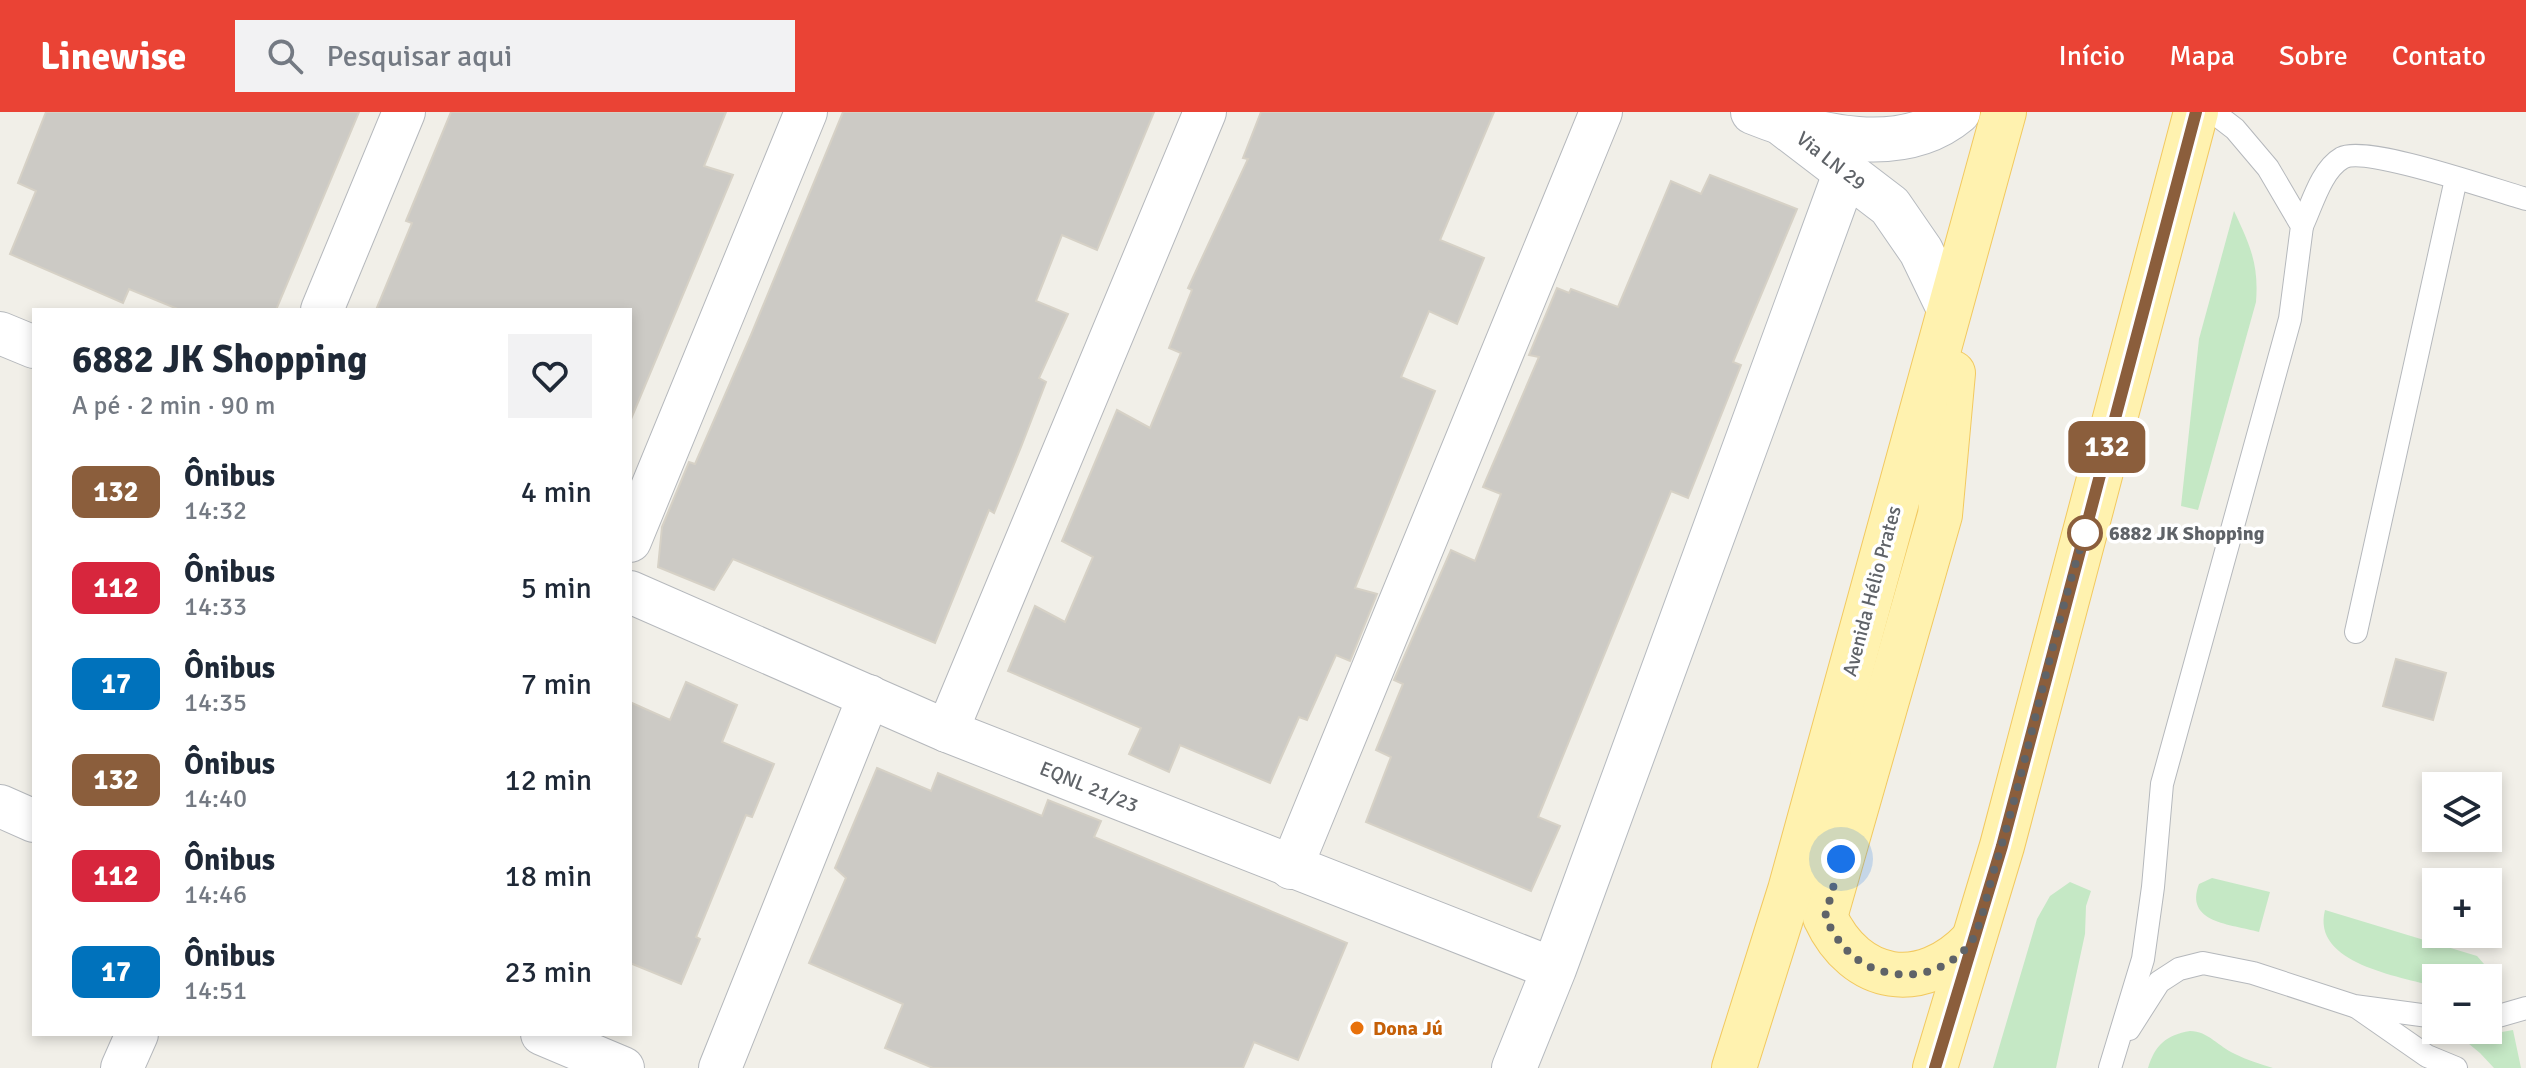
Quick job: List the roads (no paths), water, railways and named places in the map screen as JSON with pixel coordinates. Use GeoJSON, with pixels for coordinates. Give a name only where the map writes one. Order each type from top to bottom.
{"type":"FeatureCollection","features":[{"type":"Feature","properties":{"kind":"main road","name":"Avenida Hélio Prates"},"geometry":{"type":"LineString","coordinates":[[1734,1068],[1790,890],[2004,112]]}},
{"type":"Feature","properties":{"kind":"main road"},"geometry":{"type":"LineString","coordinates":[[1935,1068],[2002,846],[2196,112]]}},
{"type":"Feature","properties":{"kind":"main road"},"geometry":{"type":"LineString","coordinates":[[1962,259],[1940,515],[1825,917],[1846,951],[1862,964],[1881,972],[1901,975],[1941,967],[1959,955],[1973,940]]}},
{"type":"Feature","properties":{"kind":"street"},"geometry":{"type":"LineString","coordinates":[[323,308],[404,112]]}},
{"type":"Feature","properties":{"kind":"street"},"geometry":{"type":"LineString","coordinates":[[632,536],[806,112]]}},
{"type":"Feature","properties":{"kind":"street"},"geometry":{"type":"LineString","coordinates":[[947,731],[1205,112]]}},
{"type":"Feature","properties":{"kind":"street"},"geometry":{"type":"LineString","coordinates":[[1291,868],[1601,112]]}},
{"type":"Feature","properties":{"kind":"street","name":"Via LN 29"},"geometry":{"type":"LineString","coordinates":[[1769,118],[1853,138],[1895,140],[1946,123],[1958,112]]}},
{"type":"Feature","properties":{"kind":"street","name":"Via LN 29"},"geometry":{"type":"LineString","coordinates":[[1769,118],[1846,171],[1890,206],[1921,251],[1949,309]]}},
{"type":"Feature","properties":{"kind":"street"},"geometry":{"type":"LineString","coordinates":[[1514,1068],[1554,969],[1846,171]]}},
{"type":"Feature","properties":{"kind":"street"},"geometry":{"type":"LineString","coordinates":[[0,333],[32,346]]}},
{"type":"Feature","properties":{"kind":"street","name":"EQNL 21/23"},"geometry":{"type":"LineString","coordinates":[[632,593],[947,731],[1554,969]]}},
{"type":"Feature","properties":{"kind":"street"},"geometry":{"type":"LineString","coordinates":[[720,1068],[869,696]]}},
{"type":"Feature","properties":{"kind":"street"},"geometry":{"type":"LineString","coordinates":[[0,806],[32,820]]}},
{"type":"Feature","properties":{"kind":"street"},"geometry":{"type":"LineString","coordinates":[[122,1068],[136,1036]]}},
{"type":"Feature","properties":{"kind":"street"},"geometry":{"type":"LineString","coordinates":[[547,1036],[623,1068]]}},
{"type":"Feature","properties":{"kind":"lane"},"geometry":{"type":"LineString","coordinates":[[2213,112],[2235,129],[2268,168],[2302,226]]}},
{"type":"Feature","properties":{"kind":"lane"},"geometry":{"type":"LineString","coordinates":[[2112,1061],[2143,959],[2162,784],[2290,319],[2302,226],[2329,169],[2343,157],[2357,154],[2384,158],[2526,199]]}},
{"type":"Feature","properties":{"kind":"lane"},"geometry":{"type":"LineString","coordinates":[[2356,632],[2456,179]]}},
{"type":"Feature","properties":{"kind":"lane"},"geometry":{"type":"LineString","coordinates":[[2112,1061],[2159,982],[2179,969],[2203,963],[2253,973],[2354,1006],[2422,1015]]}},
{"type":"Feature","properties":{"kind":"lane"},"geometry":{"type":"LineString","coordinates":[[2354,1006],[2430,1062],[2456,1068]]}},
{"type":"Feature","properties":{"kind":"lane"},"geometry":{"type":"LineString","coordinates":[[2502,1015],[2526,1008]]}},
{"type":"Feature","properties":{"kind":"place","name":"6882 JK Shopping"},"geometry":{"type":"Point","coordinates":[2085,533]}},
{"type":"Feature","properties":{"kind":"place","name":"Dona Jú"},"geometry":{"type":"Point","coordinates":[1357,1028]}}]}
